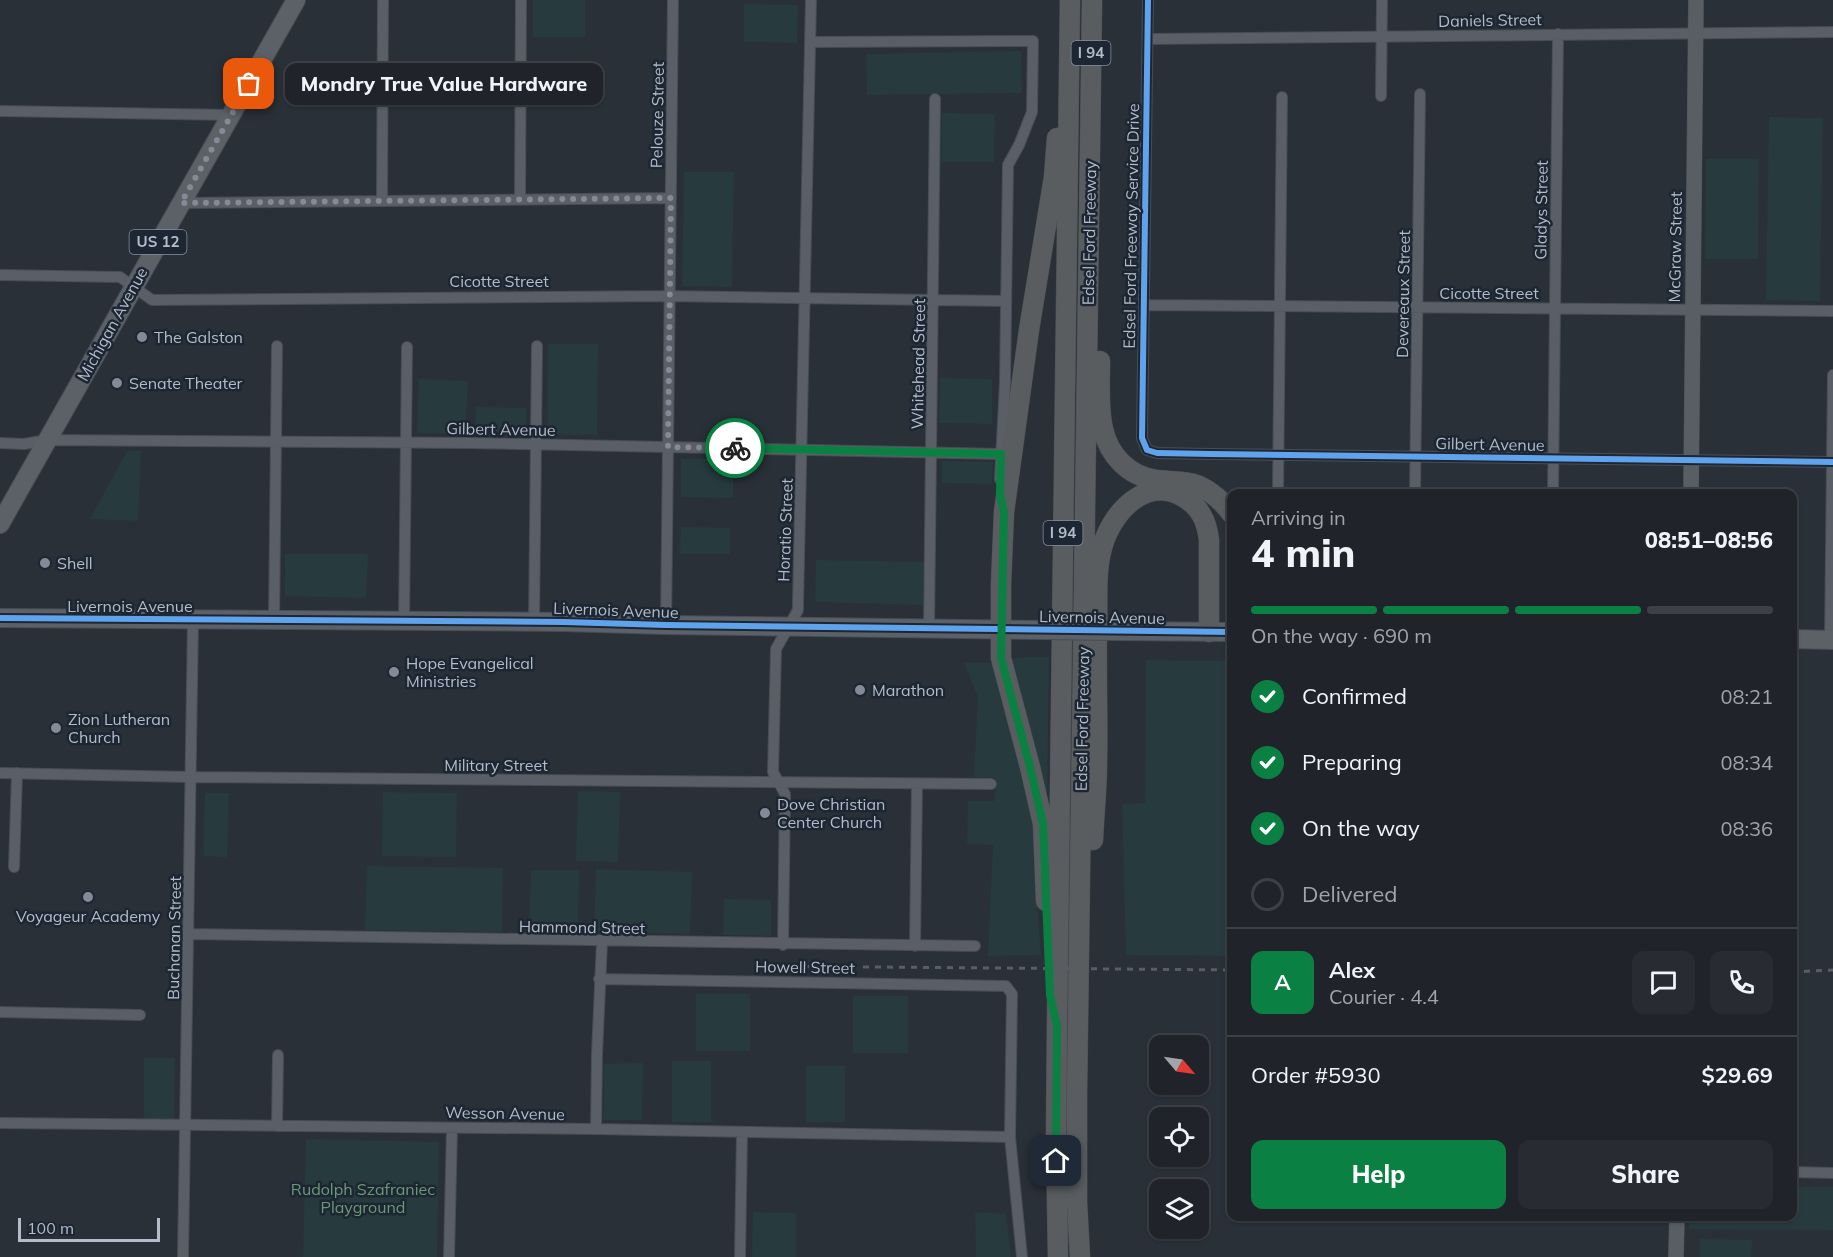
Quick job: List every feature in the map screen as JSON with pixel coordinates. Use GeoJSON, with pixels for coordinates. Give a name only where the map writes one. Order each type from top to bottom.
{"type":"FeatureCollection","features":[{"type":"Feature","properties":{"kind":"highway","name":"Edsel Ford Freeway"},"geometry":{"type":"LineString","coordinates":[[1058,1257],[1057,1026],[1070,0]]}},
{"type":"Feature","properties":{"kind":"highway","name":"Edsel Ford Freeway"},"geometry":{"type":"LineString","coordinates":[[1080,1257],[1076,1160],[1092,0]]}},
{"type":"Feature","properties":{"kind":"highway"},"geometry":{"type":"LineString","coordinates":[[1057,1026],[1050,995],[1043,824],[1001,658],[1006,630],[1004,512],[1029,330],[1054,177],[1060,105],[1070,40]]}},
{"type":"Feature","properties":{"kind":"highway"},"geometry":{"type":"LineString","coordinates":[[1090,146],[1098,194],[1101,417],[1106,440],[1114,455],[1129,470],[1146,478],[1197,485],[1217,497],[1227,508]]}},
{"type":"Feature","properties":{"kind":"highway"},"geometry":{"type":"LineString","coordinates":[[1079,993],[1089,927],[1097,763],[1096,664],[1100,556],[1108,531],[1116,517],[1127,505],[1143,494],[1159,490],[1182,496],[1193,503],[1205,520],[1210,561],[1209,632]]}},
{"type":"Feature","properties":{"kind":"main road","name":"Michigan Avenue"},"geometry":{"type":"LineString","coordinates":[[0,524],[296,0]]}},
{"type":"Feature","properties":{"kind":"main road","name":"Livernois Avenue"},"geometry":{"type":"LineString","coordinates":[[0,618],[534,622],[666,626],[1227,632]]}},
{"type":"Feature","properties":{"kind":"main road"},"geometry":{"type":"LineString","coordinates":[[1797,639],[1831,640]]}},
{"type":"Feature","properties":{"kind":"street"},"geometry":{"type":"LineString","coordinates":[[382,201],[383,0]]}},
{"type":"Feature","properties":{"kind":"street"},"geometry":{"type":"LineString","coordinates":[[520,199],[521,0]]}},
{"type":"Feature","properties":{"kind":"street","name":"Pelouze Street"},"geometry":{"type":"LineString","coordinates":[[666,626],[673,0]]}},
{"type":"Feature","properties":{"kind":"street","name":"Horatio Street"},"geometry":{"type":"LineString","coordinates":[[783,945],[785,794],[773,772],[776,649],[798,610],[811,0]]}},
{"type":"Feature","properties":{"kind":"street","name":"Edsel Ford Freeway Service Drive"},"geometry":{"type":"LineString","coordinates":[[1147,450],[1142,438],[1148,0]]}},
{"type":"Feature","properties":{"kind":"street"},"geometry":{"type":"LineString","coordinates":[[1382,0],[1382,96]]}},
{"type":"Feature","properties":{"kind":"street","name":"McGraw Street"},"geometry":{"type":"LineString","coordinates":[[1690,489],[1696,0]]}},
{"type":"Feature","properties":{"kind":"street","name":"Daniels Street"},"geometry":{"type":"LineString","coordinates":[[1148,39],[1833,32]]}},
{"type":"Feature","properties":{"kind":"street","name":"Gladys Street"},"geometry":{"type":"LineString","coordinates":[[1553,489],[1558,34]]}},
{"type":"Feature","properties":{"kind":"street"},"geometry":{"type":"LineString","coordinates":[[811,42],[1033,41],[1032,111],[1019,145],[1008,165],[1000,495],[1004,512]]}},
{"type":"Feature","properties":{"kind":"street","name":"Devereaux Street"},"geometry":{"type":"LineString","coordinates":[[1415,489],[1420,94]]}},
{"type":"Feature","properties":{"kind":"street"},"geometry":{"type":"LineString","coordinates":[[1278,489],[1282,97]]}},
{"type":"Feature","properties":{"kind":"street","name":"Whitehead Street"},"geometry":{"type":"LineString","coordinates":[[929,629],[935,99]]}},
{"type":"Feature","properties":{"kind":"street"},"geometry":{"type":"LineString","coordinates":[[0,111],[231,115]]}},
{"type":"Feature","properties":{"kind":"street"},"geometry":{"type":"LineString","coordinates":[[181,203],[671,198]]}},
{"type":"Feature","properties":{"kind":"street","name":"Cicotte Street"},"geometry":{"type":"LineString","coordinates":[[0,275],[120,277],[152,300],[669,296],[1006,301]]}},
{"type":"Feature","properties":{"kind":"street","name":"Cicotte Street"},"geometry":{"type":"LineString","coordinates":[[1144,305],[1833,311]]}},
{"type":"Feature","properties":{"kind":"street"},"geometry":{"type":"LineString","coordinates":[[274,621],[277,346]]}},
{"type":"Feature","properties":{"kind":"street"},"geometry":{"type":"LineString","coordinates":[[534,622],[537,346]]}},
{"type":"Feature","properties":{"kind":"street"},"geometry":{"type":"LineString","coordinates":[[404,622],[407,347]]}},
{"type":"Feature","properties":{"kind":"street"},"geometry":{"type":"LineString","coordinates":[[1831,640],[1833,375]]}},
{"type":"Feature","properties":{"kind":"street","name":"Gilbert Avenue"},"geometry":{"type":"LineString","coordinates":[[0,443],[24,444],[47,440],[276,441],[1001,454]]}},
{"type":"Feature","properties":{"kind":"street","name":"Gilbert Avenue"},"geometry":{"type":"LineString","coordinates":[[1147,450],[1157,453],[1832,462]]}},
{"type":"Feature","properties":{"kind":"street","name":"Buchanan Street"},"geometry":{"type":"LineString","coordinates":[[183,1257],[193,620]]}},
{"type":"Feature","properties":{"kind":"street","name":"Military Street"},"geometry":{"type":"LineString","coordinates":[[0,773],[190,777],[991,784]]}},
{"type":"Feature","properties":{"kind":"street"},"geometry":{"type":"LineString","coordinates":[[14,867],[17,773]]}},
{"type":"Feature","properties":{"kind":"street"},"geometry":{"type":"LineString","coordinates":[[915,946],[917,784]]}},
{"type":"Feature","properties":{"kind":"street","name":"Hammond Street"},"geometry":{"type":"LineString","coordinates":[[189,934],[783,945],[975,946]]}},
{"type":"Feature","properties":{"kind":"street"},"geometry":{"type":"LineString","coordinates":[[596,1129],[599,979],[602,942]]}},
{"type":"Feature","properties":{"kind":"street","name":"Howell Street"},"geometry":{"type":"LineString","coordinates":[[599,979],[1002,985],[1009,988],[1012,994],[1010,1137]]}},
{"type":"Feature","properties":{"kind":"street"},"geometry":{"type":"LineString","coordinates":[[0,1012],[140,1015]]}},
{"type":"Feature","properties":{"kind":"street"},"geometry":{"type":"LineString","coordinates":[[277,1126],[278,1055]]}},
{"type":"Feature","properties":{"kind":"street","name":"Wesson Avenue"},"geometry":{"type":"LineString","coordinates":[[0,1123],[742,1131],[1010,1137]]}},
{"type":"Feature","properties":{"kind":"street"},"geometry":{"type":"LineString","coordinates":[[449,1257],[452,1128]]}},
{"type":"Feature","properties":{"kind":"street"},"geometry":{"type":"LineString","coordinates":[[740,1257],[742,1131]]}},
{"type":"Feature","properties":{"kind":"street"},"geometry":{"type":"LineString","coordinates":[[1010,1137],[1022,1257]]}},
{"type":"Feature","properties":{"kind":"street"},"geometry":{"type":"LineString","coordinates":[[1797,1172],[1833,1173]]}},
{"type":"Feature","properties":{"kind":"street"},"geometry":{"type":"LineString","coordinates":[[1676,1257],[1677,1221]]}},
{"type":"Feature","properties":{"kind":"green space"},"geometry":{"type":"Polygon","coordinates":[[[533,0],[585,0],[585,37],[533,37],[533,0]]]}},
{"type":"Feature","properties":{"kind":"green space"},"geometry":{"type":"Polygon","coordinates":[[[744,4],[798,5],[797,43],[744,42],[744,4]]]}},
{"type":"Feature","properties":{"kind":"green space"},"geometry":{"type":"Polygon","coordinates":[[[1021,51],[1022,93],[867,95],[866,54],[1021,51]]]}},
{"type":"Feature","properties":{"kind":"green space"},"geometry":{"type":"Polygon","coordinates":[[[942,113],[995,114],[994,162],[942,162],[942,113]]]}},
{"type":"Feature","properties":{"kind":"green space"},"geometry":{"type":"Polygon","coordinates":[[[1769,117],[1823,118],[1820,301],[1766,300],[1769,117]]]}},
{"type":"Feature","properties":{"kind":"green space"},"geometry":{"type":"Polygon","coordinates":[[[1706,159],[1759,159],[1758,259],[1705,259],[1706,159]]]}},
{"type":"Feature","properties":{"kind":"green space"},"geometry":{"type":"Polygon","coordinates":[[[684,172],[734,172],[732,287],[682,286],[684,172]]]}},
{"type":"Feature","properties":{"kind":"green space"},"geometry":{"type":"Polygon","coordinates":[[[548,344],[598,344],[597,435],[547,434],[548,344]]]}},
{"type":"Feature","properties":{"kind":"green space"},"geometry":{"type":"Polygon","coordinates":[[[940,378],[992,379],[992,424],[939,423],[940,378]]]}},
{"type":"Feature","properties":{"kind":"green space"},"geometry":{"type":"Polygon","coordinates":[[[419,379],[468,381],[465,434],[417,433],[419,379]]]}},
{"type":"Feature","properties":{"kind":"green space"},"geometry":{"type":"Polygon","coordinates":[[[476,407],[526,408],[526,436],[475,435],[476,407]]]}},
{"type":"Feature","properties":{"kind":"green space"},"geometry":{"type":"Polygon","coordinates":[[[127,451],[141,451],[138,521],[90,519],[127,451]]]}},
{"type":"Feature","properties":{"kind":"green space"},"geometry":{"type":"Polygon","coordinates":[[[681,459],[733,459],[733,498],[681,497],[681,459]]]}},
{"type":"Feature","properties":{"kind":"green space"},"geometry":{"type":"Polygon","coordinates":[[[942,461],[993,462],[992,484],[942,483],[942,461]]]}},
{"type":"Feature","properties":{"kind":"green space"},"geometry":{"type":"Polygon","coordinates":[[[681,527],[730,528],[730,554],[680,554],[681,527]]]}},
{"type":"Feature","properties":{"kind":"green space"},"geometry":{"type":"Polygon","coordinates":[[[285,554],[368,554],[366,598],[285,596],[285,554]]]}},
{"type":"Feature","properties":{"kind":"green space"},"geometry":{"type":"Polygon","coordinates":[[[816,560],[924,562],[923,605],[815,602],[816,560]]]}},
{"type":"Feature","properties":{"kind":"green space"},"geometry":{"type":"Polygon","coordinates":[[[1049,657],[1047,808],[1011,659],[1049,657]]]}},
{"type":"Feature","properties":{"kind":"green space"},"geometry":{"type":"Polygon","coordinates":[[[1146,660],[1227,661],[1227,956],[1126,955],[1122,804],[1145,803],[1146,660]]]}},
{"type":"Feature","properties":{"kind":"green space"},"geometry":{"type":"Polygon","coordinates":[[[964,663],[990,663],[994,669],[1002,704],[1029,788],[1037,855],[1033,855],[1041,955],[988,956],[993,845],[967,844],[968,801],[994,801],[996,778],[974,777],[978,697],[964,663]]]}},
{"type":"Feature","properties":{"kind":"green space"},"geometry":{"type":"Polygon","coordinates":[[[578,791],[620,792],[618,862],[576,861],[578,791]]]}},
{"type":"Feature","properties":{"kind":"green space"},"geometry":{"type":"Polygon","coordinates":[[[383,792],[457,793],[456,857],[382,856],[383,792]]]}},
{"type":"Feature","properties":{"kind":"green space"},"geometry":{"type":"Polygon","coordinates":[[[205,793],[229,793],[227,857],[203,856],[205,793]]]}},
{"type":"Feature","properties":{"kind":"green space"},"geometry":{"type":"Polygon","coordinates":[[[367,866],[503,868],[502,932],[365,930],[367,866]]]}},
{"type":"Feature","properties":{"kind":"green space"},"geometry":{"type":"Polygon","coordinates":[[[596,869],[692,872],[690,934],[594,931],[596,869]]]}},
{"type":"Feature","properties":{"kind":"green space"},"geometry":{"type":"Polygon","coordinates":[[[531,870],[579,870],[578,933],[529,932],[531,870]]]}},
{"type":"Feature","properties":{"kind":"green space"},"geometry":{"type":"Polygon","coordinates":[[[724,899],[771,900],[771,936],[723,935],[724,899]]]}},
{"type":"Feature","properties":{"kind":"green space"},"geometry":{"type":"Polygon","coordinates":[[[696,994],[750,994],[750,1051],[696,1051],[696,994]]]}},
{"type":"Feature","properties":{"kind":"green space"},"geometry":{"type":"Polygon","coordinates":[[[853,996],[908,996],[908,1053],[853,1053],[853,996]]]}},
{"type":"Feature","properties":{"kind":"green space"},"geometry":{"type":"Polygon","coordinates":[[[144,1058],[175,1058],[174,1121],[144,1120],[144,1058]]]}},
{"type":"Feature","properties":{"kind":"green space"},"geometry":{"type":"Polygon","coordinates":[[[672,1061],[711,1061],[711,1122],[672,1122],[672,1061]]]}},
{"type":"Feature","properties":{"kind":"green space"},"geometry":{"type":"Polygon","coordinates":[[[643,1063],[642,1120],[604,1120],[604,1064],[643,1063]]]}},
{"type":"Feature","properties":{"kind":"green space"},"geometry":{"type":"Polygon","coordinates":[[[806,1066],[845,1066],[845,1122],[806,1122],[806,1066]]]}},
{"type":"Feature","properties":{"kind":"green space","name":"Rudolph Szafraniec Playground"},"geometry":{"type":"Polygon","coordinates":[[[306,1139],[439,1142],[437,1257],[303,1257],[306,1139]]]}},
{"type":"Feature","properties":{"kind":"green space"},"geometry":{"type":"Polygon","coordinates":[[[1797,1187],[1833,1187],[1833,1230],[1689,1229],[1689,1221],[1797,1221],[1797,1187]]]}},
{"type":"Feature","properties":{"kind":"green space"},"geometry":{"type":"Polygon","coordinates":[[[753,1212],[796,1213],[796,1257],[752,1257],[753,1212]]]}},
{"type":"Feature","properties":{"kind":"green space"},"geometry":{"type":"Polygon","coordinates":[[[975,1212],[1006,1214],[1011,1257],[976,1257],[975,1212]]]}},
{"type":"Feature","properties":{"kind":"green space"},"geometry":{"type":"Polygon","coordinates":[[[1700,1239],[1752,1240],[1751,1257],[1700,1257],[1700,1239]]]}},
{"type":"Feature","properties":{"kind":"railway"},"geometry":{"type":"LineString","coordinates":[[755,966],[1227,970]]}},
{"type":"Feature","properties":{"kind":"railway"},"geometry":{"type":"LineString","coordinates":[[1797,972],[1833,970]]}},
{"type":"Feature","properties":{"kind":"cycle path"},"geometry":{"type":"LineString","coordinates":[[1148,0],[1142,438],[1147,450],[1157,453],[1211,454],[1833,462]]}},
{"type":"Feature","properties":{"kind":"cycle path"},"geometry":{"type":"LineString","coordinates":[[0,618],[564,622],[1227,632]]}},
{"type":"Feature","properties":{"kind":"way so far"},"geometry":{"type":"LineString","coordinates":[[249,84],[181,203],[671,198],[668,447],[735,448]]}},
{"type":"Feature","properties":{"kind":"place","name":"Mondry True Value Hardware"},"geometry":{"type":"Point","coordinates":[249,84]}},
{"type":"Feature","properties":{"kind":"place","name":"The Galston"},"geometry":{"type":"Point","coordinates":[142,337]}},
{"type":"Feature","properties":{"kind":"place","name":"Senate Theater"},"geometry":{"type":"Point","coordinates":[117,383]}},
{"type":"Feature","properties":{"kind":"place","name":"Shell"},"geometry":{"type":"Point","coordinates":[45,563]}},
{"type":"Feature","properties":{"kind":"place","name":"Hope Evangelical Ministries"},"geometry":{"type":"Point","coordinates":[394,672]}},
{"type":"Feature","properties":{"kind":"place","name":"Marathon"},"geometry":{"type":"Point","coordinates":[860,690]}},
{"type":"Feature","properties":{"kind":"place","name":"Zion Lutheran Church"},"geometry":{"type":"Point","coordinates":[56,728]}},
{"type":"Feature","properties":{"kind":"place","name":"Dove Christian Center Church"},"geometry":{"type":"Point","coordinates":[765,813]}},
{"type":"Feature","properties":{"kind":"place","name":"Voyageur Academy"},"geometry":{"type":"Point","coordinates":[88,897]}},
{"type":"Feature","properties":{"kind":"route"},"geometry":{"type":"LineString","coordinates":[[735,448],[1001,454],[1000,495],[1004,512],[1001,658],[1043,824],[1050,995],[1057,1026],[1056,1161]]}}]}
